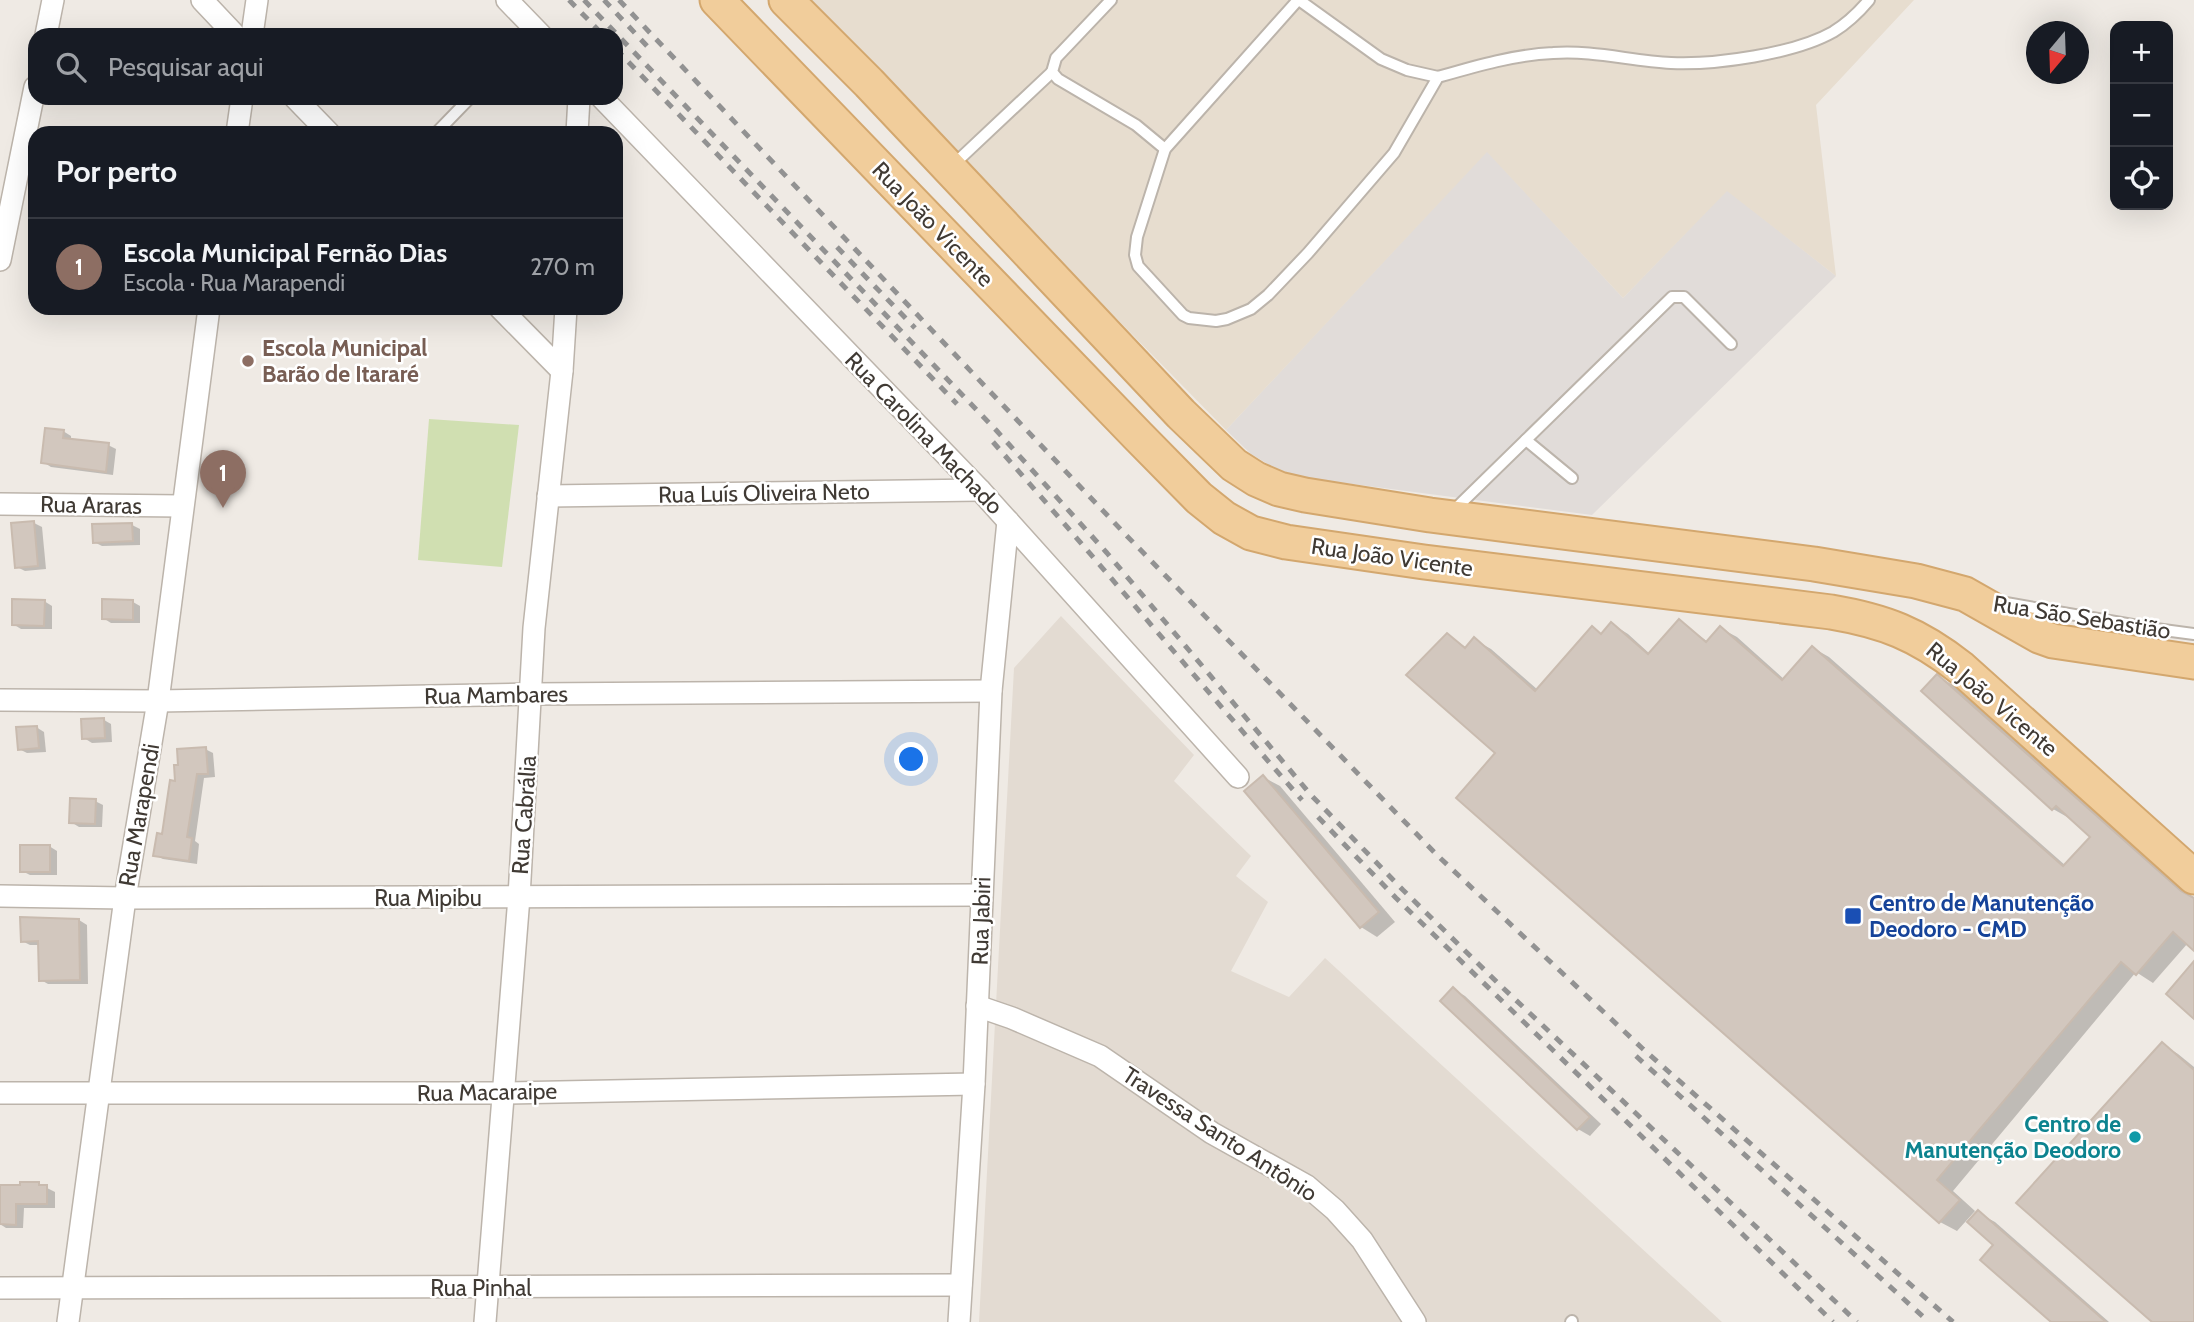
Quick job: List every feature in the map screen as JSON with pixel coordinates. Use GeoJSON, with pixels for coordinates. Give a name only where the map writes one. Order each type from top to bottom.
{"type":"FeatureCollection","features":[{"type":"Feature","properties":{"kind":"main road","name":"Rua João Vicente"},"geometry":{"type":"LineString","coordinates":[[718,0],[1138,436],[1199,498],[1224,518],[1251,533],[1286,542],[1424,562],[1817,610],[1859,617],[1897,628],[1933,645],[1961,667],[2194,877]]}},
{"type":"Feature","properties":{"kind":"main road","name":"Rua João Vicente"},"geometry":{"type":"LineString","coordinates":[[786,0],[869,83],[948,170],[1181,414],[1234,465],[1256,479],[1279,489],[1305,495],[1439,516],[1882,574],[1934,585],[1982,602]]}},
{"type":"Feature","properties":{"kind":"main road"},"geometry":{"type":"LineString","coordinates":[[913,204],[948,170]]}},
{"type":"Feature","properties":{"kind":"main road"},"geometry":{"type":"LineString","coordinates":[[1138,436],[1181,414]]}},
{"type":"Feature","properties":{"kind":"main road"},"geometry":{"type":"LineString","coordinates":[[1424,562],[1439,516]]}},
{"type":"Feature","properties":{"kind":"main road","name":"Rua São Sebastião"},"geometry":{"type":"LineString","coordinates":[[1982,602],[2032,632],[2053,641],[2194,662]]}},
{"type":"Feature","properties":{"kind":"street"},"geometry":{"type":"LineString","coordinates":[[47,28],[52,0]]}},
{"type":"Feature","properties":{"kind":"street"},"geometry":{"type":"LineString","coordinates":[[202,0],[228,28]]}},
{"type":"Feature","properties":{"kind":"street"},"geometry":{"type":"LineString","coordinates":[[253,28],[257,0]]}},
{"type":"Feature","properties":{"kind":"street"},"geometry":{"type":"LineString","coordinates":[[507,0],[532,28]]}},
{"type":"Feature","properties":{"kind":"street"},"geometry":{"type":"LineString","coordinates":[[0,260],[31,105]]}},
{"type":"Feature","properties":{"kind":"street"},"geometry":{"type":"LineString","coordinates":[[238,126],[241,105]]}},
{"type":"Feature","properties":{"kind":"street"},"geometry":{"type":"LineString","coordinates":[[302,105],[322,126]]}},
{"type":"Feature","properties":{"kind":"street"},"geometry":{"type":"LineString","coordinates":[[577,126],[579,105]]}},
{"type":"Feature","properties":{"kind":"street","name":"Rua Carolina Machado"},"geometry":{"type":"LineString","coordinates":[[609,105],[980,490],[1238,777]]}},
{"type":"Feature","properties":{"kind":"street","name":"Rua Marapendi"},"geometry":{"type":"LineString","coordinates":[[68,1322],[125,898],[158,701],[208,315]]}},
{"type":"Feature","properties":{"kind":"street"},"geometry":{"type":"LineString","coordinates":[[507,315],[562,371]]}},
{"type":"Feature","properties":{"kind":"street","name":"Rua Cabrália"},"geometry":{"type":"LineString","coordinates":[[485,1322],[519,897],[534,628],[566,315]]}},
{"type":"Feature","properties":{"kind":"street","name":"Rua Luís Oliveira Neto"},"geometry":{"type":"LineString","coordinates":[[548,496],[980,490]]}},
{"type":"Feature","properties":{"kind":"street","name":"Rua Araras"},"geometry":{"type":"LineString","coordinates":[[0,504],[182,506]]}},
{"type":"Feature","properties":{"kind":"street","name":"Rua Jabiri"},"geometry":{"type":"LineString","coordinates":[[959,1322],[978,1006],[991,691],[1008,521]]}},
{"type":"Feature","properties":{"kind":"street","name":"Rua Mambares"},"geometry":{"type":"LineString","coordinates":[[0,701],[991,691]]}},
{"type":"Feature","properties":{"kind":"street","name":"Rua Mipibu"},"geometry":{"type":"LineString","coordinates":[[0,897],[982,895]]}},
{"type":"Feature","properties":{"kind":"street","name":"Travessa Santo Antônio"},"geometry":{"type":"LineString","coordinates":[[978,1006],[1100,1056],[1212,1133],[1307,1186],[1335,1210],[1362,1240],[1415,1322]]}},
{"type":"Feature","properties":{"kind":"street","name":"Rua Macaraipe"},"geometry":{"type":"LineString","coordinates":[[0,1093],[503,1093],[974,1084]]}},
{"type":"Feature","properties":{"kind":"street","name":"Rua Pinhal"},"geometry":{"type":"LineString","coordinates":[[0,1288],[961,1284]]}},
{"type":"Feature","properties":{"kind":"lane"},"geometry":{"type":"LineString","coordinates":[[948,170],[1052,72],[1056,58],[1111,0]]}},
{"type":"Feature","properties":{"kind":"lane"},"geometry":{"type":"LineString","coordinates":[[1438,77],[1394,153],[1268,295],[1251,309],[1216,321],[1189,318],[1174,307],[1136,261],[1137,237],[1165,149],[1299,0],[1381,59],[1407,70],[1438,77],[1486,63],[1554,53],[1608,54],[1671,62],[1732,60],[1792,47],[1833,32],[1869,0]]}},
{"type":"Feature","properties":{"kind":"lane"},"geometry":{"type":"LineString","coordinates":[[1052,72],[1058,79],[1136,125],[1165,149]]}},
{"type":"Feature","properties":{"kind":"lane"},"geometry":{"type":"LineString","coordinates":[[443,126],[463,105]]}},
{"type":"Feature","properties":{"kind":"lane"},"geometry":{"type":"LineString","coordinates":[[1439,516],[1464,498],[1526,440],[1672,297],[1684,297],[1731,344]]}},
{"type":"Feature","properties":{"kind":"lane"},"geometry":{"type":"LineString","coordinates":[[1526,440],[1572,478]]}},
{"type":"Feature","properties":{"kind":"lane","name":"Rua São Sebastião"},"geometry":{"type":"LineString","coordinates":[[1982,602],[2002,602],[2194,634]]}},
{"type":"Feature","properties":{"kind":"shaded area"},"geometry":{"type":"Polygon","coordinates":[[[804,0],[1914,0],[1816,105],[1836,276],[1727,191],[1623,298],[1487,152],[1226,430],[804,0]]]}},
{"type":"Feature","properties":{"kind":"shaded area"},"geometry":{"type":"Polygon","coordinates":[[[1487,151],[1623,298],[1727,190],[1836,276],[1592,515],[1306,478],[1276,469],[1251,454],[1226,430],[1487,151]]]}},
{"type":"Feature","properties":{"kind":"shaded area"},"geometry":{"type":"Polygon","coordinates":[[[1061,616],[1194,755],[1174,781],[1251,856],[1236,876],[1268,902],[1231,971],[1289,997],[1325,958],[1722,1322],[979,1322],[1014,668],[1061,616]]]}},
{"type":"Feature","properties":{"kind":"green space"},"geometry":{"type":"Polygon","coordinates":[[[429,419],[519,425],[502,567],[418,560],[429,419]]]}},
{"type":"Feature","properties":{"kind":"building"},"geometry":{"type":"Polygon","coordinates":[[[45,428],[64,430],[63,438],[109,443],[106,472],[41,463],[45,428]]]}},
{"type":"Feature","properties":{"kind":"building"},"geometry":{"type":"Polygon","coordinates":[[[34,521],[38,566],[15,568],[11,523],[34,521]]]}},
{"type":"Feature","properties":{"kind":"building"},"geometry":{"type":"Polygon","coordinates":[[[132,523],[133,541],[93,543],[92,524],[132,523]]]}},
{"type":"Feature","properties":{"kind":"building"},"geometry":{"type":"Polygon","coordinates":[[[12,599],[45,600],[44,626],[12,625],[12,599]]]}},
{"type":"Feature","properties":{"kind":"building"},"geometry":{"type":"Polygon","coordinates":[[[102,599],[133,600],[133,620],[102,619],[102,599]]]}},
{"type":"Feature","properties":{"kind":"building"},"geometry":{"type":"Polygon","coordinates":[[[1679,619],[1706,642],[1720,626],[1782,680],[1812,646],[2063,866],[2090,837],[2056,806],[2052,810],[1921,691],[1937,674],[2181,891],[2194,898],[2194,951],[2173,932],[2136,975],[2121,962],[1937,1180],[1960,1200],[1939,1223],[1456,798],[1495,753],[1406,675],[1447,633],[1465,648],[1474,637],[1535,691],[1592,626],[1601,634],[1611,622],[1648,654],[1679,619]]]}},
{"type":"Feature","properties":{"kind":"building"},"geometry":{"type":"Polygon","coordinates":[[[104,718],[105,738],[82,739],[81,719],[104,718]]]}},
{"type":"Feature","properties":{"kind":"building"},"geometry":{"type":"Polygon","coordinates":[[[37,726],[39,748],[18,750],[16,727],[37,726]]]}},
{"type":"Feature","properties":{"kind":"building"},"geometry":{"type":"Polygon","coordinates":[[[206,747],[208,774],[197,774],[187,837],[192,838],[189,861],[153,856],[157,833],[162,834],[170,780],[175,781],[177,749],[206,747]]]}},
{"type":"Feature","properties":{"kind":"building"},"geometry":{"type":"Polygon","coordinates":[[[1263,775],[1379,912],[1360,928],[1244,791],[1263,775]]]}},
{"type":"Feature","properties":{"kind":"building"},"geometry":{"type":"Polygon","coordinates":[[[70,798],[96,799],[95,824],[69,823],[70,798]]]}},
{"type":"Feature","properties":{"kind":"building"},"geometry":{"type":"Polygon","coordinates":[[[20,845],[50,845],[50,872],[20,872],[20,845]]]}},
{"type":"Feature","properties":{"kind":"building"},"geometry":{"type":"Polygon","coordinates":[[[20,917],[79,919],[80,980],[39,981],[38,941],[21,942],[20,917]]]}},
{"type":"Feature","properties":{"kind":"building"},"geometry":{"type":"Polygon","coordinates":[[[2194,961],[2194,1019],[2166,994],[2194,961]]]}},
{"type":"Feature","properties":{"kind":"building"},"geometry":{"type":"Polygon","coordinates":[[[1453,987],[1590,1117],[1577,1130],[1440,1001],[1453,987]]]}},
{"type":"Feature","properties":{"kind":"building","name":"Centro de Manutenção Deodoro"},"geometry":{"type":"Polygon","coordinates":[[[2162,1042],[2194,1070],[2194,1322],[2152,1322],[2016,1203],[2162,1042]]]}},
{"type":"Feature","properties":{"kind":"building"},"geometry":{"type":"Polygon","coordinates":[[[20,1182],[47,1185],[47,1204],[16,1204],[16,1225],[0,1224],[0,1185],[20,1185],[20,1182]]]}},
{"type":"Feature","properties":{"kind":"building"},"geometry":{"type":"Polygon","coordinates":[[[1978,1210],[2106,1322],[2051,1322],[1980,1260],[1993,1245],[1967,1222],[1978,1210]]]}},
{"type":"Feature","properties":{"kind":"railway"},"geometry":{"type":"LineString","coordinates":[[569,0],[596,28]]}},
{"type":"Feature","properties":{"kind":"railway"},"geometry":{"type":"LineString","coordinates":[[584,0],[611,28]]}},
{"type":"Feature","properties":{"kind":"railway"},"geometry":{"type":"LineString","coordinates":[[604,0],[647,46]]}},
{"type":"Feature","properties":{"kind":"railway"},"geometry":{"type":"LineString","coordinates":[[619,0],[1126,535],[1438,856],[1643,1049],[1953,1322]]}},
{"type":"Feature","properties":{"kind":"railway"},"geometry":{"type":"LineString","coordinates":[[623,41],[996,430],[1107,553],[1311,795],[1502,987],[1857,1322]]}},
{"type":"Feature","properties":{"kind":"railway"},"geometry":{"type":"LineString","coordinates":[[623,56],[957,404]]}},
{"type":"Feature","properties":{"kind":"railway"},"geometry":{"type":"LineString","coordinates":[[837,247],[915,328]]}},
{"type":"Feature","properties":{"kind":"railway"},"geometry":{"type":"LineString","coordinates":[[993,442],[1302,800]]}},
{"type":"Feature","properties":{"kind":"railway"},"geometry":{"type":"LineString","coordinates":[[1318,817],[1396,898],[1833,1322]]}},
{"type":"Feature","properties":{"kind":"railway"},"geometry":{"type":"LineString","coordinates":[[1636,1056],[1929,1322]]}},
{"type":"Feature","properties":{"kind":"place","name":"Escola Municipal Barão de Itararé"},"geometry":{"type":"Point","coordinates":[248,361]}},
{"type":"Feature","properties":{"kind":"place","name":"Escola Municipal Fernão Dias"},"geometry":{"type":"Point","coordinates":[223,508]}},
{"type":"Feature","properties":{"kind":"place","name":"Centro de Manutenção Deodoro - CMD"},"geometry":{"type":"Point","coordinates":[1853,916]}},
{"type":"Feature","properties":{"kind":"place","name":"Centro de Manutenção Deodoro"},"geometry":{"type":"Point","coordinates":[2135,1137]}}]}
